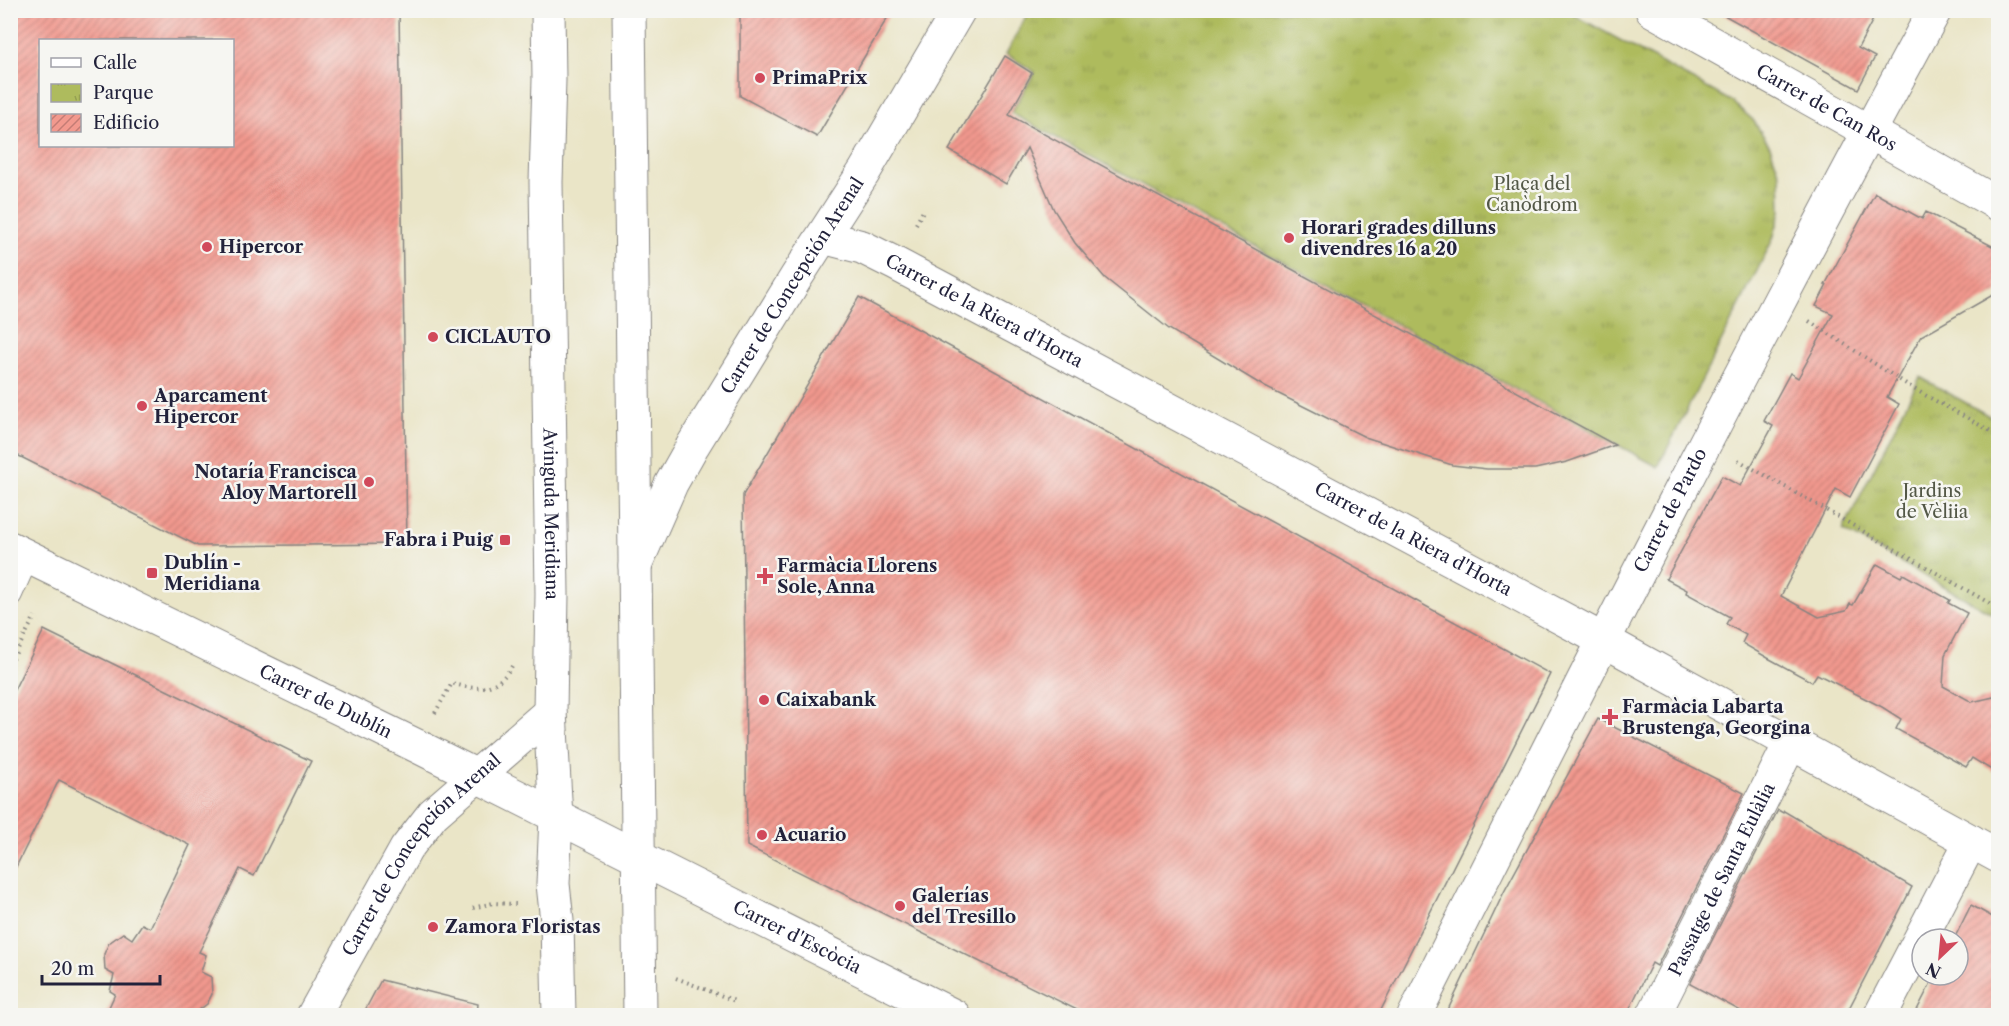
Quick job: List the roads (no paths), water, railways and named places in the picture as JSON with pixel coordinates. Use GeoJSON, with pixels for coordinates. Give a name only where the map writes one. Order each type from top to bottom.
{"type":"FeatureCollection","features":[{"type":"Feature","properties":{"kind":"street","name":"Avinguda Meridiana"},"geometry":{"type":"LineString","coordinates":[[548,10],[549,80],[546,182],[552,594],[550,712],[556,817],[553,884],[557,921],[559,1016]]}},
{"type":"Feature","properties":{"kind":"street"},"geometry":{"type":"LineString","coordinates":[[629,10],[640,1016]]}},
{"type":"Feature","properties":{"kind":"street","name":"Carrer de Concepción Arenal"},"geometry":{"type":"LineString","coordinates":[[635,566],[671,484],[959,10]]}},
{"type":"Feature","properties":{"kind":"street","name":"Carrer de Can Ros"},"geometry":{"type":"LineString","coordinates":[[1652,10],[1998,204]]}},
{"type":"Feature","properties":{"kind":"street","name":"Carrer de Pardo"},"geometry":{"type":"LineString","coordinates":[[1414,1016],[1603,640],[1869,131],[1935,10]]}},
{"type":"Feature","properties":{"kind":"street","name":"Carrer de la Riera d'Horta"},"geometry":{"type":"LineString","coordinates":[[823,237],[862,247],[894,263],[1603,640],[1985,849]]}},
{"type":"Feature","properties":{"kind":"street","name":"Carrer de Dublín"},"geometry":{"type":"LineString","coordinates":[[19,552],[419,747],[639,859]]}},
{"type":"Feature","properties":{"kind":"street","name":"Carrer de Concepción Arenal"},"geometry":{"type":"LineString","coordinates":[[313,1016],[406,849],[433,814],[550,712]]}},
{"type":"Feature","properties":{"kind":"street","name":"Passatge de Santa Eulàlia"},"geometry":{"type":"LineString","coordinates":[[1653,1016],[1791,742]]}},
{"type":"Feature","properties":{"kind":"street"},"geometry":{"type":"LineString","coordinates":[[1880,1016],[1985,849]]}},
{"type":"Feature","properties":{"kind":"street","name":"Carrer d'Escòcia"},"geometry":{"type":"LineString","coordinates":[[639,859],[954,1016]]}},
{"type":"Feature","properties":{"kind":"lane"},"geometry":{"type":"LineString","coordinates":[[10,594],[19,552]]}},
{"type":"Feature","properties":{"kind":"place","name":"PrimaPrix"},"geometry":{"type":"Point","coordinates":[760,78]}},
{"type":"Feature","properties":{"kind":"place","name":"Horari grades dilluns divendres 16 a 20"},"geometry":{"type":"Point","coordinates":[1289,238]}},
{"type":"Feature","properties":{"kind":"place","name":"Hipercor"},"geometry":{"type":"Point","coordinates":[207,247]}},
{"type":"Feature","properties":{"kind":"place","name":"CICLAUTO"},"geometry":{"type":"Point","coordinates":[433,337]}},
{"type":"Feature","properties":{"kind":"place","name":"Aparcament Hipercor"},"geometry":{"type":"Point","coordinates":[142,406]}},
{"type":"Feature","properties":{"kind":"place","name":"Notaría Francisca Aloy Martorell"},"geometry":{"type":"Point","coordinates":[369,482]}},
{"type":"Feature","properties":{"kind":"place","name":"Fabra i Puig"},"geometry":{"type":"Point","coordinates":[505,540]}},
{"type":"Feature","properties":{"kind":"place","name":"Dublín - Meridiana"},"geometry":{"type":"Point","coordinates":[152,573]}},
{"type":"Feature","properties":{"kind":"place","name":"Farmàcia Llorens Sole, Anna"},"geometry":{"type":"Point","coordinates":[765,576]}},
{"type":"Feature","properties":{"kind":"place","name":"Caixabank"},"geometry":{"type":"Point","coordinates":[764,700]}},
{"type":"Feature","properties":{"kind":"place","name":"Farmàcia Labarta Brustenga, Georgina"},"geometry":{"type":"Point","coordinates":[1610,717]}},
{"type":"Feature","properties":{"kind":"place","name":"Acuario"},"geometry":{"type":"Point","coordinates":[762,835]}},
{"type":"Feature","properties":{"kind":"place","name":"Galerías del Tresillo"},"geometry":{"type":"Point","coordinates":[900,906]}},
{"type":"Feature","properties":{"kind":"place","name":"Zamora Floristas"},"geometry":{"type":"Point","coordinates":[433,927]}},
{"type":"Feature","properties":{"kind":"park label","name":"Plaça del Canòdrom"},"geometry":{"type":"Point","coordinates":[1532,194]}},
{"type":"Feature","properties":{"kind":"park label","name":"Jardins de Vèliia"},"geometry":{"type":"Point","coordinates":[1932,501]}}]}
